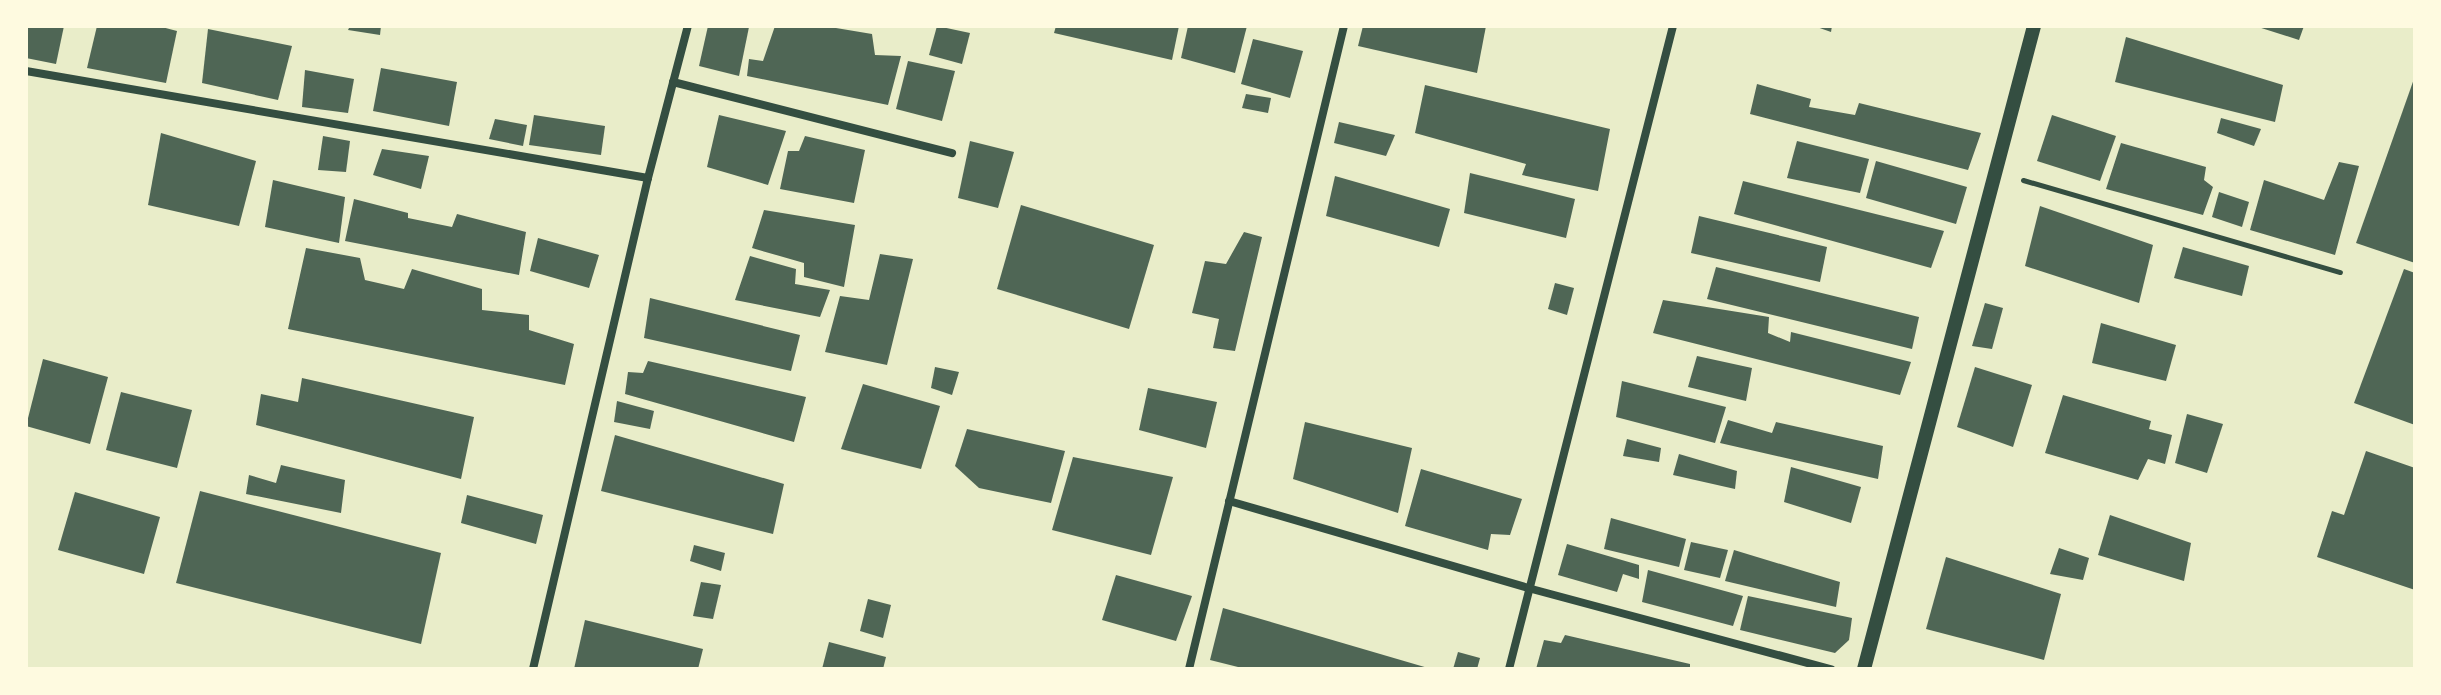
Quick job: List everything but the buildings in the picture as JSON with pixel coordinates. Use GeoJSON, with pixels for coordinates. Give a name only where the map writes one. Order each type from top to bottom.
{"type":"FeatureCollection","features":[{"type":"Feature","properties":{"kind":"street"},"geometry":{"type":"LineString","coordinates":[[533,669],[648,178],[688,26]]}},
{"type":"Feature","properties":{"kind":"street"},"geometry":{"type":"LineString","coordinates":[[1189,669],[1344,26]]}},
{"type":"Feature","properties":{"kind":"street"},"geometry":{"type":"LineString","coordinates":[[1509,669],[1673,26]]}},
{"type":"Feature","properties":{"kind":"street"},"geometry":{"type":"LineString","coordinates":[[1864,669],[2034,26]]}},
{"type":"Feature","properties":{"kind":"street"},"geometry":{"type":"LineString","coordinates":[[26,71],[648,178]]}},
{"type":"Feature","properties":{"kind":"street"},"geometry":{"type":"LineString","coordinates":[[673,82],[952,153]]}},
{"type":"Feature","properties":{"kind":"street"},"geometry":{"type":"LineString","coordinates":[[1229,501],[1528,588],[1831,669]]}},
{"type":"Feature","properties":{"kind":"path"},"geometry":{"type":"LineString","coordinates":[[1996,172],[2340,272]]}}]}
